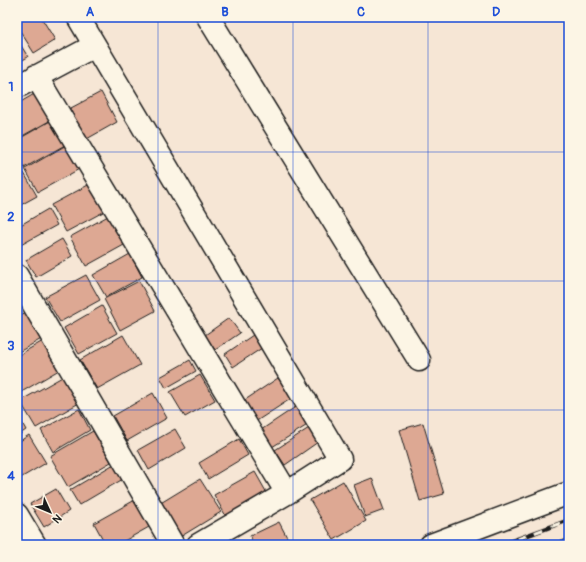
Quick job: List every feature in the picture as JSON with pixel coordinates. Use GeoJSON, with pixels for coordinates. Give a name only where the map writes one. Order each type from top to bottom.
{"type":"FeatureCollection","features":[{"type":"Feature","properties":{"kind":"street"},"geometry":{"type":"LineString","coordinates":[[78,17],[340,459],[287,493],[198,545]]}},
{"type":"Feature","properties":{"kind":"street"},"geometry":{"type":"LineString","coordinates":[[208,17],[419,360]]}},
{"type":"Feature","properties":{"kind":"street"},"geometry":{"type":"LineString","coordinates":[[17,87],[94,46]]}},
{"type":"Feature","properties":{"kind":"street"},"geometry":{"type":"LineString","coordinates":[[36,76],[287,493]]}},
{"type":"Feature","properties":{"kind":"street"},"geometry":{"type":"LineString","coordinates":[[17,276],[173,545]]}},
{"type":"Feature","properties":{"kind":"street"},"geometry":{"type":"LineString","coordinates":[[431,545],[569,494]]}},
{"type":"Feature","properties":{"kind":"street"},"geometry":{"type":"LineString","coordinates":[[17,515],[35,545]]}},
{"type":"Feature","properties":{"kind":"building"},"geometry":{"type":"Polygon","coordinates":[[[17,17],[41,17],[55,40],[34,53],[17,26],[17,17]]]}},
{"type":"Feature","properties":{"kind":"building"},"geometry":{"type":"Polygon","coordinates":[[[17,39],[28,57],[17,63],[17,39]]]}},
{"type":"Feature","properties":{"kind":"building"},"geometry":{"type":"Polygon","coordinates":[[[101,92],[117,122],[85,140],[69,109],[101,92]]]}},
{"type":"Feature","properties":{"kind":"building"},"geometry":{"type":"Polygon","coordinates":[[[36,93],[51,120],[17,139],[17,104],[36,93]]]}},
{"type":"Feature","properties":{"kind":"building"},"geometry":{"type":"Polygon","coordinates":[[[52,120],[65,145],[24,168],[17,155],[17,140],[52,120]]]}},
{"type":"Feature","properties":{"kind":"building"},"geometry":{"type":"Polygon","coordinates":[[[68,144],[81,168],[38,192],[25,169],[68,144]]]}},
{"type":"Feature","properties":{"kind":"building"},"geometry":{"type":"Polygon","coordinates":[[[24,173],[37,196],[17,207],[17,177],[24,173]]]}},
{"type":"Feature","properties":{"kind":"building"},"geometry":{"type":"Polygon","coordinates":[[[90,184],[105,211],[66,232],[51,205],[90,184]]]}},
{"type":"Feature","properties":{"kind":"building"},"geometry":{"type":"Polygon","coordinates":[[[48,209],[57,225],[17,247],[17,227],[48,209]]]}},
{"type":"Feature","properties":{"kind":"building"},"geometry":{"type":"Polygon","coordinates":[[[108,216],[124,245],[86,266],[70,237],[108,216]]]}},
{"type":"Feature","properties":{"kind":"building"},"geometry":{"type":"Polygon","coordinates":[[[62,239],[72,256],[36,277],[26,260],[62,239]]]}},
{"type":"Feature","properties":{"kind":"building"},"geometry":{"type":"Polygon","coordinates":[[[130,254],[142,277],[106,297],[93,275],[130,254]]]}},
{"type":"Feature","properties":{"kind":"building"},"geometry":{"type":"Polygon","coordinates":[[[86,275],[100,300],[60,322],[45,297],[86,275]]]}},
{"type":"Feature","properties":{"kind":"building"},"geometry":{"type":"Polygon","coordinates":[[[139,281],[155,311],[120,330],[104,299],[139,281]]]}},
{"type":"Feature","properties":{"kind":"building"},"geometry":{"type":"Polygon","coordinates":[[[102,306],[117,333],[79,354],[64,328],[102,306]]]}},
{"type":"Feature","properties":{"kind":"building"},"geometry":{"type":"Polygon","coordinates":[[[28,311],[43,338],[17,353],[17,317],[28,311]]]}},
{"type":"Feature","properties":{"kind":"building"},"geometry":{"type":"Polygon","coordinates":[[[229,318],[240,333],[215,350],[205,335],[229,318]]]}},
{"type":"Feature","properties":{"kind":"building"},"geometry":{"type":"Polygon","coordinates":[[[123,335],[140,365],[97,389],[80,360],[123,335]]]}},
{"type":"Feature","properties":{"kind":"building"},"geometry":{"type":"Polygon","coordinates":[[[253,335],[262,348],[233,367],[225,354],[253,335]]]}},
{"type":"Feature","properties":{"kind":"building"},"geometry":{"type":"Polygon","coordinates":[[[43,341],[59,370],[18,394],[17,356],[43,341]]]}},
{"type":"Feature","properties":{"kind":"building"},"geometry":{"type":"Polygon","coordinates":[[[190,360],[196,371],[166,388],[160,377],[190,360]]]}},
{"type":"Feature","properties":{"kind":"building"},"geometry":{"type":"Polygon","coordinates":[[[200,375],[215,400],[185,417],[170,392],[200,375]]]}},
{"type":"Feature","properties":{"kind":"building"},"geometry":{"type":"Polygon","coordinates":[[[64,376],[79,403],[36,428],[20,401],[64,376]]]}},
{"type":"Feature","properties":{"kind":"building"},"geometry":{"type":"Polygon","coordinates":[[[278,378],[292,398],[255,422],[242,402],[278,378]]]}},
{"type":"Feature","properties":{"kind":"building"},"geometry":{"type":"Polygon","coordinates":[[[153,393],[167,418],[127,441],[113,416],[153,393]]]}},
{"type":"Feature","properties":{"kind":"building"},"geometry":{"type":"Polygon","coordinates":[[[297,406],[309,424],[272,447],[261,430],[297,406]]]}},
{"type":"Feature","properties":{"kind":"building"},"geometry":{"type":"Polygon","coordinates":[[[79,409],[90,430],[53,452],[41,430],[79,409]]]}},
{"type":"Feature","properties":{"kind":"building"},"geometry":{"type":"Polygon","coordinates":[[[17,414],[26,430],[17,436],[17,414]]]}},
{"type":"Feature","properties":{"kind":"building"},"geometry":{"type":"Polygon","coordinates":[[[423,423],[444,494],[420,501],[399,430],[423,423]]]}},
{"type":"Feature","properties":{"kind":"building"},"geometry":{"type":"Polygon","coordinates":[[[309,428],[318,442],[285,465],[275,450],[309,428]]]}},
{"type":"Feature","properties":{"kind":"building"},"geometry":{"type":"Polygon","coordinates":[[[175,429],[186,448],[149,470],[138,450],[175,429]]]}},
{"type":"Feature","properties":{"kind":"building"},"geometry":{"type":"Polygon","coordinates":[[[93,431],[111,462],[68,487],[50,456],[93,431]]]}},
{"type":"Feature","properties":{"kind":"building"},"geometry":{"type":"Polygon","coordinates":[[[29,435],[46,463],[17,480],[17,443],[29,435]]]}},
{"type":"Feature","properties":{"kind":"building"},"geometry":{"type":"Polygon","coordinates":[[[239,439],[248,455],[208,479],[199,463],[239,439]]]}},
{"type":"Feature","properties":{"kind":"building"},"geometry":{"type":"Polygon","coordinates":[[[114,464],[123,479],[79,505],[70,490],[114,464]]]}},
{"type":"Feature","properties":{"kind":"building"},"geometry":{"type":"Polygon","coordinates":[[[255,472],[268,495],[227,518],[214,495],[255,472]]]}},
{"type":"Feature","properties":{"kind":"building"},"geometry":{"type":"Polygon","coordinates":[[[372,478],[384,510],[365,517],[354,485],[372,478]]]}},
{"type":"Feature","properties":{"kind":"building"},"geometry":{"type":"Polygon","coordinates":[[[200,479],[221,512],[180,537],[159,504],[200,479]]]}},
{"type":"Feature","properties":{"kind":"building"},"geometry":{"type":"Polygon","coordinates":[[[343,481],[366,521],[334,540],[310,500],[343,481]]]}},
{"type":"Feature","properties":{"kind":"building"},"geometry":{"type":"Polygon","coordinates":[[[56,489],[69,511],[44,527],[30,504],[56,489]]]}},
{"type":"Feature","properties":{"kind":"building"},"geometry":{"type":"Polygon","coordinates":[[[135,500],[149,527],[117,545],[106,545],[94,523],[135,500]]]}},
{"type":"Feature","properties":{"kind":"building"},"geometry":{"type":"Polygon","coordinates":[[[279,522],[291,545],[254,545],[250,536],[279,522]]]}},
{"type":"Feature","properties":{"kind":"railway"},"geometry":{"type":"LineString","coordinates":[[501,545],[569,520]]}},
{"type":"Feature","properties":{"kind":"railway"},"geometry":{"type":"LineString","coordinates":[[555,545],[569,540]]}}]}
